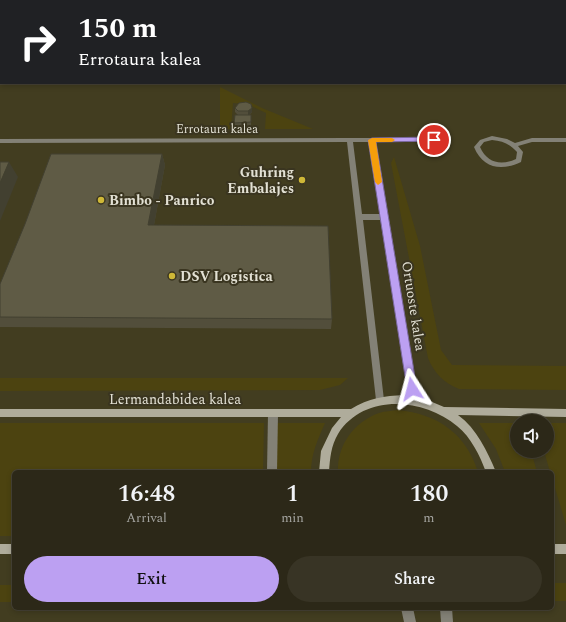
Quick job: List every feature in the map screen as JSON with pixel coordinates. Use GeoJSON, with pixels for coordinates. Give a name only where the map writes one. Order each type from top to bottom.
{"type":"FeatureCollection","features":[{"type":"Feature","properties":{"kind":"street"},"geometry":{"type":"LineString","coordinates":[[515,145],[520,152],[520,160],[506,165],[488,162],[479,154],[477,147],[482,141],[492,138],[504,139],[515,145],[532,140],[566,140]]}},
{"type":"Feature","properties":{"kind":"street"},"geometry":{"type":"LineString","coordinates":[[350,140],[380,400]]}},
{"type":"Feature","properties":{"kind":"street","name":"Ortuoste kalea"},"geometry":{"type":"LineString","coordinates":[[372,140],[414,400]]}},
{"type":"Feature","properties":{"kind":"street","name":"Errotaura kalea"},"geometry":{"type":"LineString","coordinates":[[0,141],[434,140]]}},
{"type":"Feature","properties":{"kind":"street"},"geometry":{"type":"LineString","coordinates":[[359,217],[384,217]]}},
{"type":"Feature","properties":{"kind":"street"},"geometry":{"type":"LineString","coordinates":[[324,470],[326,451],[336,429],[351,413],[370,403],[380,400],[414,400],[429,404],[444,411],[461,423],[474,439],[485,457],[489,470]]}},
{"type":"Feature","properties":{"kind":"street"},"geometry":{"type":"LineString","coordinates":[[444,411],[566,413]]}},
{"type":"Feature","properties":{"kind":"street","name":"Lermandabidea kalea"},"geometry":{"type":"LineString","coordinates":[[0,413],[351,413]]}},
{"type":"Feature","properties":{"kind":"street"},"geometry":{"type":"LineString","coordinates":[[272,413],[272,470]]}},
{"type":"Feature","properties":{"kind":"street"},"geometry":{"type":"LineString","coordinates":[[0,549],[12,549]]}},
{"type":"Feature","properties":{"kind":"street"},"geometry":{"type":"LineString","coordinates":[[554,549],[566,549]]}},
{"type":"Feature","properties":{"kind":"street"},"geometry":{"type":"LineString","coordinates":[[407,610],[410,622]]}},
{"type":"Feature","properties":{"kind":"street"},"geometry":{"type":"LineString","coordinates":[[446,610],[447,622]]}},
{"type":"Feature","properties":{"kind":"shaded area"},"geometry":{"type":"Polygon","coordinates":[[[0,84],[566,84],[566,622],[0,622],[0,84]]]}},
{"type":"Feature","properties":{"kind":"shaded area"},"geometry":{"type":"Polygon","coordinates":[[[220,87],[262,108],[313,129],[265,129],[266,113],[247,104],[233,103],[231,129],[220,129],[220,87]]]}},
{"type":"Feature","properties":{"kind":"shaded area"},"geometry":{"type":"Polygon","coordinates":[[[394,157],[420,246],[441,350],[452,365],[566,366],[566,390],[459,389],[444,381],[436,373],[428,358],[391,163],[394,157]]]}},
{"type":"Feature","properties":{"kind":"shaded area"},"geometry":{"type":"Polygon","coordinates":[[[0,378],[348,378],[340,385],[320,390],[0,391],[0,378]]]}},
{"type":"Feature","properties":{"kind":"shaded area"},"geometry":{"type":"Polygon","coordinates":[[[398,410],[412,412],[437,421],[448,428],[458,436],[466,446],[473,458],[477,470],[338,470],[340,453],[349,436],[362,422],[370,417],[386,411],[398,410]]]}},
{"type":"Feature","properties":{"kind":"shaded area"},"geometry":{"type":"Polygon","coordinates":[[[0,423],[264,423],[263,470],[12,470],[12,536],[0,536],[0,423]]]}},
{"type":"Feature","properties":{"kind":"shaded area"},"geometry":{"type":"Polygon","coordinates":[[[276,423],[325,423],[317,441],[311,470],[276,470],[276,423]]]}},
{"type":"Feature","properties":{"kind":"shaded area"},"geometry":{"type":"Polygon","coordinates":[[[479,423],[510,423],[510,458],[533,458],[536,470],[504,470],[496,449],[479,423]]]}},
{"type":"Feature","properties":{"kind":"shaded area"},"geometry":{"type":"Polygon","coordinates":[[[554,423],[566,423],[566,525],[554,485],[554,470],[549,470],[546,458],[554,458],[554,423]]]}},
{"type":"Feature","properties":{"kind":"shaded area"},"geometry":{"type":"Polygon","coordinates":[[[554,583],[566,583],[566,601],[554,601],[554,583]]]}},
{"type":"Feature","properties":{"kind":"shaded area"},"geometry":{"type":"Polygon","coordinates":[[[0,585],[12,585],[12,602],[0,602],[0,585]]]}},
{"type":"Feature","properties":{"kind":"building"},"geometry":{"type":"Polygon","coordinates":[[[246,102],[251,104],[252,108],[248,111],[238,111],[235,108],[239,103],[246,102]]]}},
{"type":"Feature","properties":{"kind":"building"},"geometry":{"type":"Polygon","coordinates":[[[235,115],[251,115],[251,122],[234,123],[235,115]]]}},
{"type":"Feature","properties":{"kind":"building","name":"DSV Logistica"},"geometry":{"type":"Polygon","coordinates":[[[51,154],[162,154],[148,225],[328,226],[332,319],[0,317],[0,284],[25,224],[51,154]]]}},
{"type":"Feature","properties":{"kind":"building"},"geometry":{"type":"Polygon","coordinates":[[[0,162],[9,162],[0,183],[0,162]]]}},
{"type":"Feature","properties":{"kind":"slow traffic"},"geometry":{"type":"LineString","coordinates":[[378,182],[372,140],[392,140]]}},
{"type":"Feature","properties":{"kind":"place","name":"Guhring Embalajes"},"geometry":{"type":"Point","coordinates":[302,180]}},
{"type":"Feature","properties":{"kind":"place","name":"Bimbo - Panrico"},"geometry":{"type":"Point","coordinates":[101,200]}},
{"type":"Feature","properties":{"kind":"place","name":"DSV Logistica"},"geometry":{"type":"Point","coordinates":[172,276]}},
{"type":"Feature","properties":{"kind":"route"},"geometry":{"type":"LineString","coordinates":[[412,389],[372,140],[434,140]]}}]}
